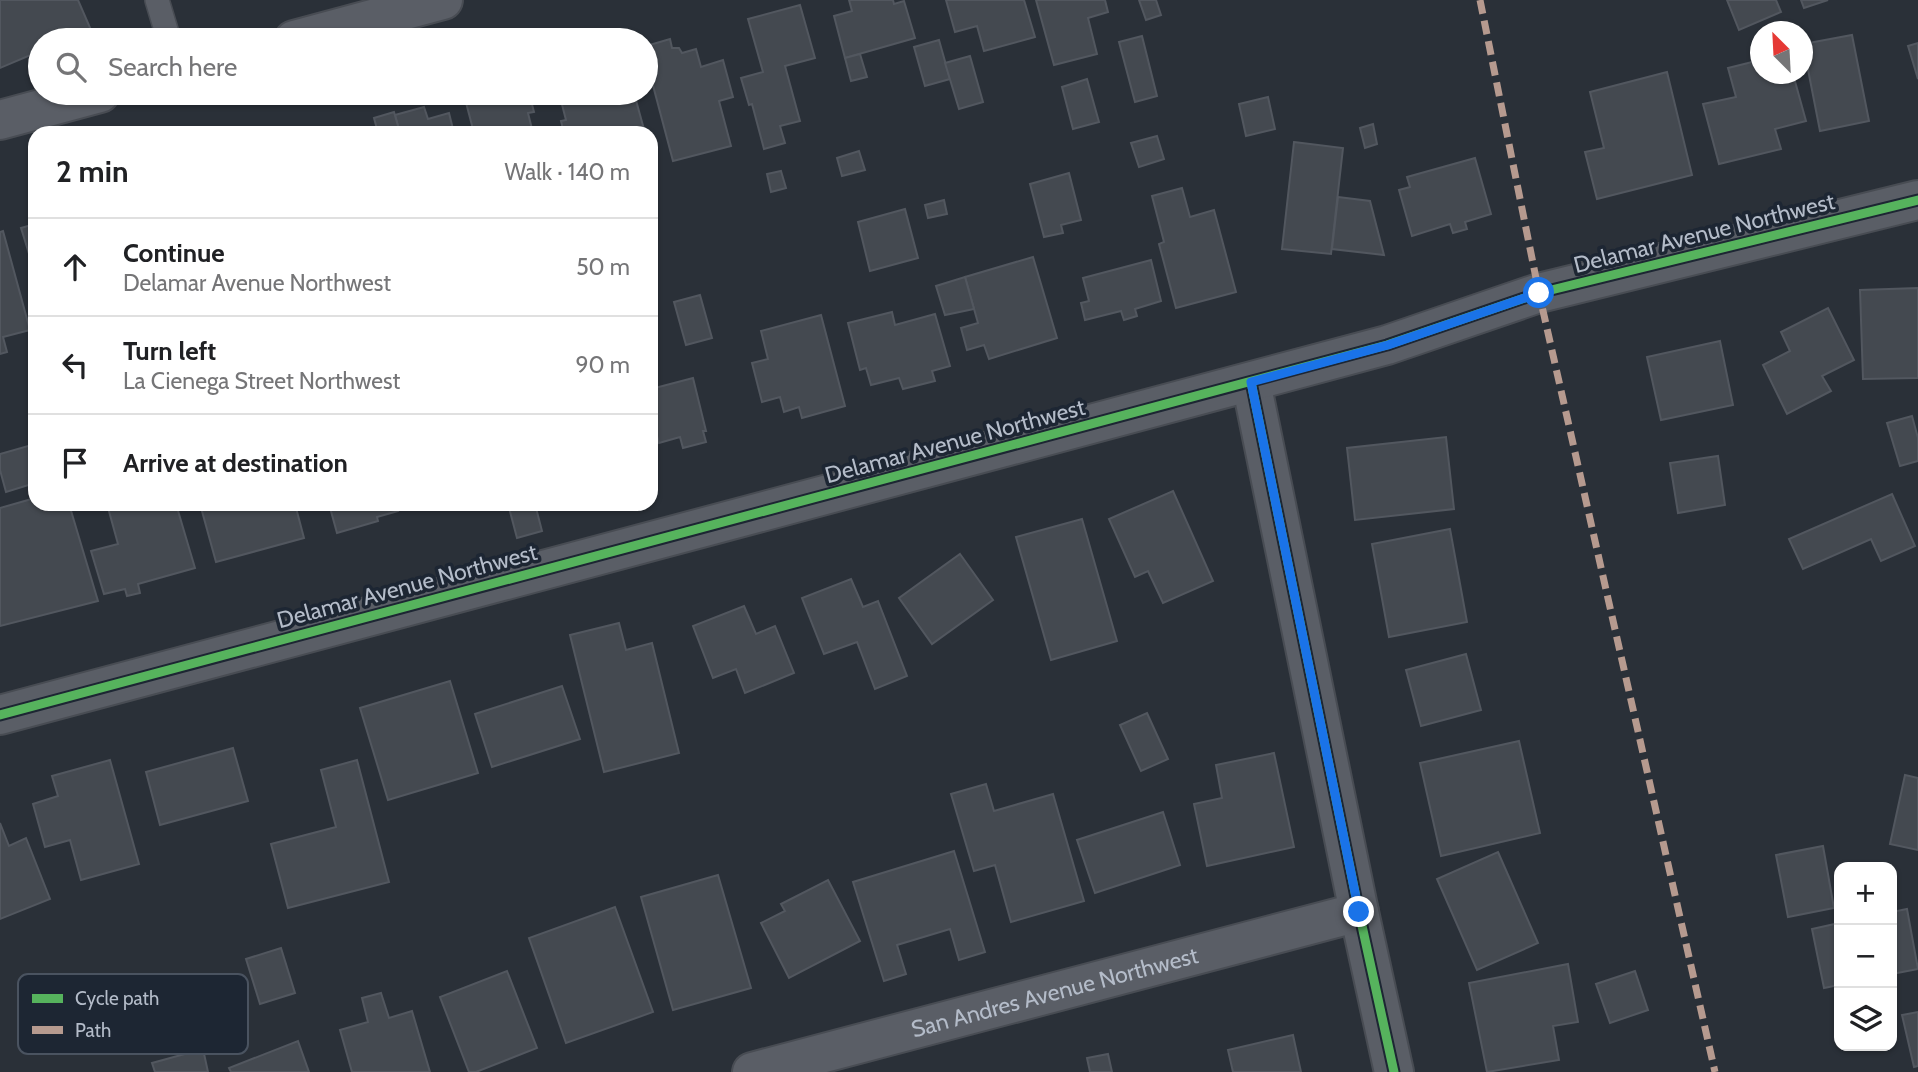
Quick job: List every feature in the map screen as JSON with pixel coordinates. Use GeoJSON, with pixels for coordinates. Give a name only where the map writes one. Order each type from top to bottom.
{"type":"FeatureCollection","features":[{"type":"Feature","properties":{"kind":"street"},"geometry":{"type":"LineString","coordinates":[[339,28],[443,0]]}},
{"type":"Feature","properties":{"kind":"street"},"geometry":{"type":"LineString","coordinates":[[0,120],[56,105]]}},
{"type":"Feature","properties":{"kind":"street","name":"Delamar Avenue Northwest"},"geometry":{"type":"LineString","coordinates":[[0,715],[288,636],[1388,345],[1539,293],[1918,200]]}},
{"type":"Feature","properties":{"kind":"street"},"geometry":{"type":"LineString","coordinates":[[1251,382],[1394,1072]]}},
{"type":"Feature","properties":{"kind":"street","name":"San Andres Avenue Northwest"},"geometry":{"type":"LineString","coordinates":[[752,1072],[1359,912]]}},
{"type":"Feature","properties":{"kind":"lane"},"geometry":{"type":"LineString","coordinates":[[158,0],[166,28]]}},
{"type":"Feature","properties":{"kind":"building"},"geometry":{"type":"Polygon","coordinates":[[[0,0],[78,0],[90,28],[28,28],[28,56],[0,68],[0,0]]]}},
{"type":"Feature","properties":{"kind":"building"},"geometry":{"type":"Polygon","coordinates":[[[849,0],[893,0],[894,4],[904,1],[915,38],[845,58],[834,16],[852,11],[849,0]]]}},
{"type":"Feature","properties":{"kind":"building"},"geometry":{"type":"Polygon","coordinates":[[[946,0],[1024,0],[1035,37],[984,51],[977,26],[955,32],[946,0]]]}},
{"type":"Feature","properties":{"kind":"building"},"geometry":{"type":"Polygon","coordinates":[[[1036,0],[1105,0],[1108,12],[1088,18],[1097,54],[1054,65],[1036,0]]]}},
{"type":"Feature","properties":{"kind":"building"},"geometry":{"type":"Polygon","coordinates":[[[1139,0],[1156,0],[1161,15],[1146,20],[1139,0]]]}},
{"type":"Feature","properties":{"kind":"building"},"geometry":{"type":"Polygon","coordinates":[[[1727,0],[1776,0],[1781,12],[1760,21],[1750,21],[1750,25],[1739,30],[1727,0]]]}},
{"type":"Feature","properties":{"kind":"building"},"geometry":{"type":"Polygon","coordinates":[[[1801,0],[1828,0],[1804,8],[1801,0]]]}},
{"type":"Feature","properties":{"kind":"building"},"geometry":{"type":"Polygon","coordinates":[[[800,5],[815,58],[785,66],[800,121],[780,126],[785,143],[764,149],[752,104],[749,105],[741,78],[763,72],[748,19],[800,5]]]}},
{"type":"Feature","properties":{"kind":"building"},"geometry":{"type":"Polygon","coordinates":[[[1852,35],[1869,121],[1820,131],[1811,84],[1813,84],[1813,42],[1852,35]]]}},
{"type":"Feature","properties":{"kind":"building"},"geometry":{"type":"Polygon","coordinates":[[[1142,36],[1157,96],[1135,102],[1119,42],[1142,36]]]}},
{"type":"Feature","properties":{"kind":"building"},"geometry":{"type":"Polygon","coordinates":[[[670,39],[672,48],[679,48],[682,53],[696,49],[701,67],[723,60],[733,97],[719,101],[731,146],[673,161],[658,104],[658,42],[670,39]]]}},
{"type":"Feature","properties":{"kind":"building"},"geometry":{"type":"Polygon","coordinates":[[[939,40],[950,79],[925,86],[914,47],[939,40]]]}},
{"type":"Feature","properties":{"kind":"building"},"geometry":{"type":"Polygon","coordinates":[[[1918,43],[1918,79],[1908,46],[1918,43]]]}},
{"type":"Feature","properties":{"kind":"building"},"geometry":{"type":"Polygon","coordinates":[[[860,54],[867,77],[851,81],[845,58],[860,54]]]}},
{"type":"Feature","properties":{"kind":"building"},"geometry":{"type":"Polygon","coordinates":[[[970,56],[983,102],[959,109],[945,63],[970,56]]]}},
{"type":"Feature","properties":{"kind":"building"},"geometry":{"type":"Polygon","coordinates":[[[1750,62],[1750,84],[1796,84],[1806,121],[1775,129],[1781,149],[1719,164],[1703,104],[1736,97],[1728,68],[1750,62]]]}},
{"type":"Feature","properties":{"kind":"building"},"geometry":{"type":"Polygon","coordinates":[[[1667,72],[1692,175],[1597,199],[1585,152],[1604,148],[1590,92],[1667,72]]]}},
{"type":"Feature","properties":{"kind":"building"},"geometry":{"type":"Polygon","coordinates":[[[1087,79],[1099,122],[1073,129],[1062,87],[1087,79]]]}},
{"type":"Feature","properties":{"kind":"building"},"geometry":{"type":"Polygon","coordinates":[[[1268,97],[1275,129],[1246,136],[1239,104],[1268,97]]]}},
{"type":"Feature","properties":{"kind":"building"},"geometry":{"type":"Polygon","coordinates":[[[467,105],[532,105],[534,112],[528,113],[531,126],[472,126],[467,105]]]}},
{"type":"Feature","properties":{"kind":"building"},"geometry":{"type":"Polygon","coordinates":[[[562,105],[637,105],[643,126],[562,126],[561,121],[566,120],[562,105]]]}},
{"type":"Feature","properties":{"kind":"building"},"geometry":{"type":"Polygon","coordinates":[[[424,107],[428,119],[449,113],[452,126],[398,126],[395,115],[424,107]]]}},
{"type":"Feature","properties":{"kind":"building"},"geometry":{"type":"Polygon","coordinates":[[[394,112],[398,126],[376,126],[374,118],[394,112]]]}},
{"type":"Feature","properties":{"kind":"building"},"geometry":{"type":"Polygon","coordinates":[[[1373,124],[1377,144],[1365,148],[1360,128],[1373,124]]]}},
{"type":"Feature","properties":{"kind":"building"},"geometry":{"type":"Polygon","coordinates":[[[1157,136],[1164,159],[1139,167],[1131,143],[1157,136]]]}},
{"type":"Feature","properties":{"kind":"building"},"geometry":{"type":"Polygon","coordinates":[[[1294,142],[1343,148],[1331,254],[1282,249],[1294,142]]]}},
{"type":"Feature","properties":{"kind":"building"},"geometry":{"type":"Polygon","coordinates":[[[859,151],[865,170],[842,176],[837,158],[859,151]]]}},
{"type":"Feature","properties":{"kind":"building"},"geometry":{"type":"Polygon","coordinates":[[[1475,158],[1491,214],[1465,222],[1467,229],[1453,233],[1450,224],[1412,236],[1399,190],[1410,187],[1407,177],[1475,158]]]}},
{"type":"Feature","properties":{"kind":"building"},"geometry":{"type":"Polygon","coordinates":[[[781,171],[786,188],[771,192],[767,174],[781,171]]]}},
{"type":"Feature","properties":{"kind":"building"},"geometry":{"type":"Polygon","coordinates":[[[1069,173],[1081,220],[1061,225],[1063,233],[1044,237],[1030,184],[1069,173]]]}},
{"type":"Feature","properties":{"kind":"building"},"geometry":{"type":"Polygon","coordinates":[[[1182,188],[1190,217],[1214,210],[1236,292],[1176,308],[1159,244],[1164,242],[1152,196],[1182,188]]]}},
{"type":"Feature","properties":{"kind":"building"},"geometry":{"type":"Polygon","coordinates":[[[1338,197],[1370,201],[1384,255],[1332,249],[1338,197]]]}},
{"type":"Feature","properties":{"kind":"building"},"geometry":{"type":"Polygon","coordinates":[[[944,200],[947,214],[928,218],[925,205],[944,200]]]}},
{"type":"Feature","properties":{"kind":"building"},"geometry":{"type":"Polygon","coordinates":[[[905,209],[918,258],[870,271],[858,222],[905,209]]]}},
{"type":"Feature","properties":{"kind":"building"},"geometry":{"type":"Polygon","coordinates":[[[28,226],[28,250],[21,228],[28,226]]]}},
{"type":"Feature","properties":{"kind":"building"},"geometry":{"type":"Polygon","coordinates":[[[3,231],[28,331],[3,337],[7,352],[0,354],[0,232],[3,231]]]}},
{"type":"Feature","properties":{"kind":"building"},"geometry":{"type":"Polygon","coordinates":[[[1033,257],[1057,338],[989,359],[984,345],[967,350],[961,328],[978,323],[965,277],[1033,257]]]}},
{"type":"Feature","properties":{"kind":"building"},"geometry":{"type":"Polygon","coordinates":[[[1151,260],[1161,301],[1135,309],[1137,316],[1124,320],[1121,311],[1085,320],[1081,303],[1089,301],[1083,278],[1151,260]]]}},
{"type":"Feature","properties":{"kind":"building"},"geometry":{"type":"Polygon","coordinates":[[[965,277],[974,309],[945,315],[936,286],[965,277]]]}},
{"type":"Feature","properties":{"kind":"building"},"geometry":{"type":"Polygon","coordinates":[[[1918,288],[1918,378],[1863,379],[1860,290],[1918,288]]]}},
{"type":"Feature","properties":{"kind":"building"},"geometry":{"type":"Polygon","coordinates":[[[700,295],[712,338],[686,345],[674,302],[700,295]]]}},
{"type":"Feature","properties":{"kind":"building"},"geometry":{"type":"Polygon","coordinates":[[[1828,308],[1854,360],[1822,376],[1831,391],[1787,414],[1763,365],[1790,351],[1781,332],[1828,308]]]}},
{"type":"Feature","properties":{"kind":"building"},"geometry":{"type":"Polygon","coordinates":[[[892,312],[895,325],[935,314],[950,366],[932,371],[935,381],[903,389],[899,378],[871,385],[866,368],[860,370],[848,323],[892,312]]]}},
{"type":"Feature","properties":{"kind":"building"},"geometry":{"type":"Polygon","coordinates":[[[821,315],[845,406],[802,418],[799,407],[784,412],[780,397],[762,402],[752,363],[768,359],[761,331],[821,315]]]}},
{"type":"Feature","properties":{"kind":"building"},"geometry":{"type":"Polygon","coordinates":[[[1720,341],[1733,405],[1661,420],[1647,357],[1720,341]]]}},
{"type":"Feature","properties":{"kind":"building"},"geometry":{"type":"Polygon","coordinates":[[[693,378],[706,431],[703,431],[706,442],[683,448],[680,437],[659,443],[658,387],[693,378]]]}},
{"type":"Feature","properties":{"kind":"building"},"geometry":{"type":"Polygon","coordinates":[[[1912,416],[1918,438],[1918,461],[1900,466],[1887,423],[1912,416]]]}},
{"type":"Feature","properties":{"kind":"building"},"geometry":{"type":"Polygon","coordinates":[[[1446,437],[1454,509],[1355,520],[1347,448],[1446,437]]]}},
{"type":"Feature","properties":{"kind":"building"},"geometry":{"type":"Polygon","coordinates":[[[28,446],[28,485],[6,492],[0,470],[0,454],[28,446]]]}},
{"type":"Feature","properties":{"kind":"building"},"geometry":{"type":"Polygon","coordinates":[[[1718,456],[1725,505],[1678,513],[1670,463],[1718,456]]]}},
{"type":"Feature","properties":{"kind":"building"},"geometry":{"type":"Polygon","coordinates":[[[1173,491],[1213,581],[1163,603],[1148,571],[1135,577],[1109,519],[1173,491]]]}},
{"type":"Feature","properties":{"kind":"building"},"geometry":{"type":"Polygon","coordinates":[[[1892,494],[1915,546],[1881,561],[1871,539],[1803,569],[1789,539],[1892,494]]]}},
{"type":"Feature","properties":{"kind":"building"},"geometry":{"type":"Polygon","coordinates":[[[28,500],[28,511],[71,511],[98,601],[0,626],[0,508],[28,500]]]}},
{"type":"Feature","properties":{"kind":"building"},"geometry":{"type":"Polygon","coordinates":[[[109,511],[178,511],[195,568],[138,584],[140,593],[127,596],[125,589],[104,594],[91,551],[118,544],[109,511]]]}},
{"type":"Feature","properties":{"kind":"building"},"geometry":{"type":"Polygon","coordinates":[[[202,511],[297,511],[304,538],[216,562],[202,511]]]}},
{"type":"Feature","properties":{"kind":"building"},"geometry":{"type":"Polygon","coordinates":[[[331,511],[398,511],[377,517],[378,521],[337,533],[331,511]]]}},
{"type":"Feature","properties":{"kind":"building"},"geometry":{"type":"Polygon","coordinates":[[[510,511],[537,511],[542,531],[517,538],[510,511]]]}},
{"type":"Feature","properties":{"kind":"building"},"geometry":{"type":"Polygon","coordinates":[[[1082,519],[1117,641],[1051,660],[1016,537],[1082,519]]]}},
{"type":"Feature","properties":{"kind":"building"},"geometry":{"type":"Polygon","coordinates":[[[1450,529],[1467,622],[1389,637],[1372,544],[1450,529]]]}},
{"type":"Feature","properties":{"kind":"building"},"geometry":{"type":"Polygon","coordinates":[[[960,554],[993,600],[932,644],[899,598],[960,554]]]}},
{"type":"Feature","properties":{"kind":"building"},"geometry":{"type":"Polygon","coordinates":[[[851,579],[863,607],[878,601],[907,676],[875,689],[857,642],[824,654],[802,598],[851,579]]]}},
{"type":"Feature","properties":{"kind":"building"},"geometry":{"type":"Polygon","coordinates":[[[744,606],[756,634],[775,626],[794,673],[745,693],[736,669],[713,678],[693,626],[744,606]]]}},
{"type":"Feature","properties":{"kind":"building"},"geometry":{"type":"Polygon","coordinates":[[[619,623],[626,650],[652,643],[679,753],[604,772],[570,635],[619,623]]]}},
{"type":"Feature","properties":{"kind":"building"},"geometry":{"type":"Polygon","coordinates":[[[1466,654],[1481,710],[1421,726],[1406,670],[1466,654]]]}},
{"type":"Feature","properties":{"kind":"building"},"geometry":{"type":"Polygon","coordinates":[[[450,681],[478,773],[388,800],[360,708],[450,681]]]}},
{"type":"Feature","properties":{"kind":"building"},"geometry":{"type":"Polygon","coordinates":[[[562,686],[580,739],[492,767],[475,714],[562,686]]]}},
{"type":"Feature","properties":{"kind":"building"},"geometry":{"type":"Polygon","coordinates":[[[1147,713],[1168,759],[1141,771],[1120,725],[1147,713]]]}},
{"type":"Feature","properties":{"kind":"building"},"geometry":{"type":"Polygon","coordinates":[[[1519,741],[1540,833],[1441,856],[1420,763],[1519,741]]]}},
{"type":"Feature","properties":{"kind":"building"},"geometry":{"type":"Polygon","coordinates":[[[233,748],[248,801],[160,825],[146,772],[233,748]]]}},
{"type":"Feature","properties":{"kind":"building"},"geometry":{"type":"Polygon","coordinates":[[[1274,753],[1294,847],[1207,866],[1194,804],[1222,798],[1216,765],[1274,753]]]}},
{"type":"Feature","properties":{"kind":"building"},"geometry":{"type":"Polygon","coordinates":[[[110,760],[139,864],[81,880],[70,840],[45,847],[33,804],[58,796],[52,776],[110,760]]]}},
{"type":"Feature","properties":{"kind":"building"},"geometry":{"type":"Polygon","coordinates":[[[357,760],[389,882],[288,908],[271,844],[336,827],[321,770],[357,760]]]}},
{"type":"Feature","properties":{"kind":"building"},"geometry":{"type":"Polygon","coordinates":[[[1905,775],[1918,778],[1918,850],[1890,844],[1905,775]]]}},
{"type":"Feature","properties":{"kind":"building"},"geometry":{"type":"Polygon","coordinates":[[[986,784],[994,811],[1053,794],[1084,901],[1011,922],[995,865],[974,871],[951,794],[986,784]]]}},
{"type":"Feature","properties":{"kind":"building"},"geometry":{"type":"Polygon","coordinates":[[[1163,812],[1180,865],[1095,893],[1077,840],[1163,812]]]}},
{"type":"Feature","properties":{"kind":"building"},"geometry":{"type":"Polygon","coordinates":[[[0,823],[9,846],[26,838],[50,899],[0,919],[0,823]]]}},
{"type":"Feature","properties":{"kind":"building"},"geometry":{"type":"Polygon","coordinates":[[[1823,846],[1834,908],[1788,917],[1776,855],[1823,846]]]}},
{"type":"Feature","properties":{"kind":"building"},"geometry":{"type":"Polygon","coordinates":[[[954,851],[985,952],[959,960],[950,929],[897,945],[906,974],[884,981],[853,882],[954,851]]]}},
{"type":"Feature","properties":{"kind":"building"},"geometry":{"type":"Polygon","coordinates":[[[1498,852],[1538,943],[1477,970],[1437,879],[1498,852]]]}},
{"type":"Feature","properties":{"kind":"building"},"geometry":{"type":"Polygon","coordinates":[[[718,875],[751,988],[673,1010],[641,897],[718,875]]]}},
{"type":"Feature","properties":{"kind":"building"},"geometry":{"type":"Polygon","coordinates":[[[828,880],[860,941],[789,978],[761,923],[785,911],[781,904],[828,880]]]}},
{"type":"Feature","properties":{"kind":"building"},"geometry":{"type":"Polygon","coordinates":[[[615,907],[653,1012],[566,1043],[529,938],[615,907]]]}},
{"type":"Feature","properties":{"kind":"building"},"geometry":{"type":"Polygon","coordinates":[[[1907,909],[1918,969],[1897,973],[1897,925],[1897,911],[1907,909]]]}},
{"type":"Feature","properties":{"kind":"building"},"geometry":{"type":"Polygon","coordinates":[[[1834,924],[1834,986],[1824,988],[1812,929],[1834,924]]]}},
{"type":"Feature","properties":{"kind":"building"},"geometry":{"type":"Polygon","coordinates":[[[281,948],[295,993],[260,1004],[246,959],[281,948]]]}},
{"type":"Feature","properties":{"kind":"building"},"geometry":{"type":"Polygon","coordinates":[[[1568,964],[1578,1022],[1553,1026],[1559,1060],[1487,1072],[1469,983],[1568,964]]]}},
{"type":"Feature","properties":{"kind":"building"},"geometry":{"type":"Polygon","coordinates":[[[507,971],[537,1048],[476,1072],[469,1072],[440,997],[507,971]]]}},
{"type":"Feature","properties":{"kind":"building"},"geometry":{"type":"Polygon","coordinates":[[[1635,971],[1648,1010],[1610,1023],[1596,984],[1635,971]]]}},
{"type":"Feature","properties":{"kind":"building"},"geometry":{"type":"Polygon","coordinates":[[[381,993],[389,1018],[412,1011],[430,1072],[352,1072],[340,1030],[368,1022],[362,998],[381,993]]]}},
{"type":"Feature","properties":{"kind":"building"},"geometry":{"type":"Polygon","coordinates":[[[1918,1012],[1918,1066],[1914,1067],[1902,1015],[1918,1012]]]}},
{"type":"Feature","properties":{"kind":"building"},"geometry":{"type":"Polygon","coordinates":[[[1293,1035],[1301,1072],[1233,1072],[1228,1050],[1293,1035]]]}},
{"type":"Feature","properties":{"kind":"building"},"geometry":{"type":"Polygon","coordinates":[[[298,1041],[309,1072],[231,1072],[229,1068],[298,1041]]]}},
{"type":"Feature","properties":{"kind":"building"},"geometry":{"type":"Polygon","coordinates":[[[185,1054],[204,1054],[208,1072],[155,1072],[152,1063],[185,1054]]]}},
{"type":"Feature","properties":{"kind":"building"},"geometry":{"type":"Polygon","coordinates":[[[1108,1054],[1112,1072],[1090,1072],[1087,1058],[1108,1054]]]}},
{"type":"Feature","properties":{"kind":"marked path"},"geometry":{"type":"LineString","coordinates":[[1480,0],[1539,293],[1715,1072]]}},
{"type":"Feature","properties":{"kind":"cycle path"},"geometry":{"type":"LineString","coordinates":[[0,715],[1387,345],[1539,293],[1918,200]]}},
{"type":"Feature","properties":{"kind":"cycle path"},"geometry":{"type":"LineString","coordinates":[[1251,382],[1394,1072]]}},
{"type":"Feature","properties":{"kind":"route"},"geometry":{"type":"LineString","coordinates":[[1359,912],[1251,382],[1388,345],[1539,293]]}}]}
